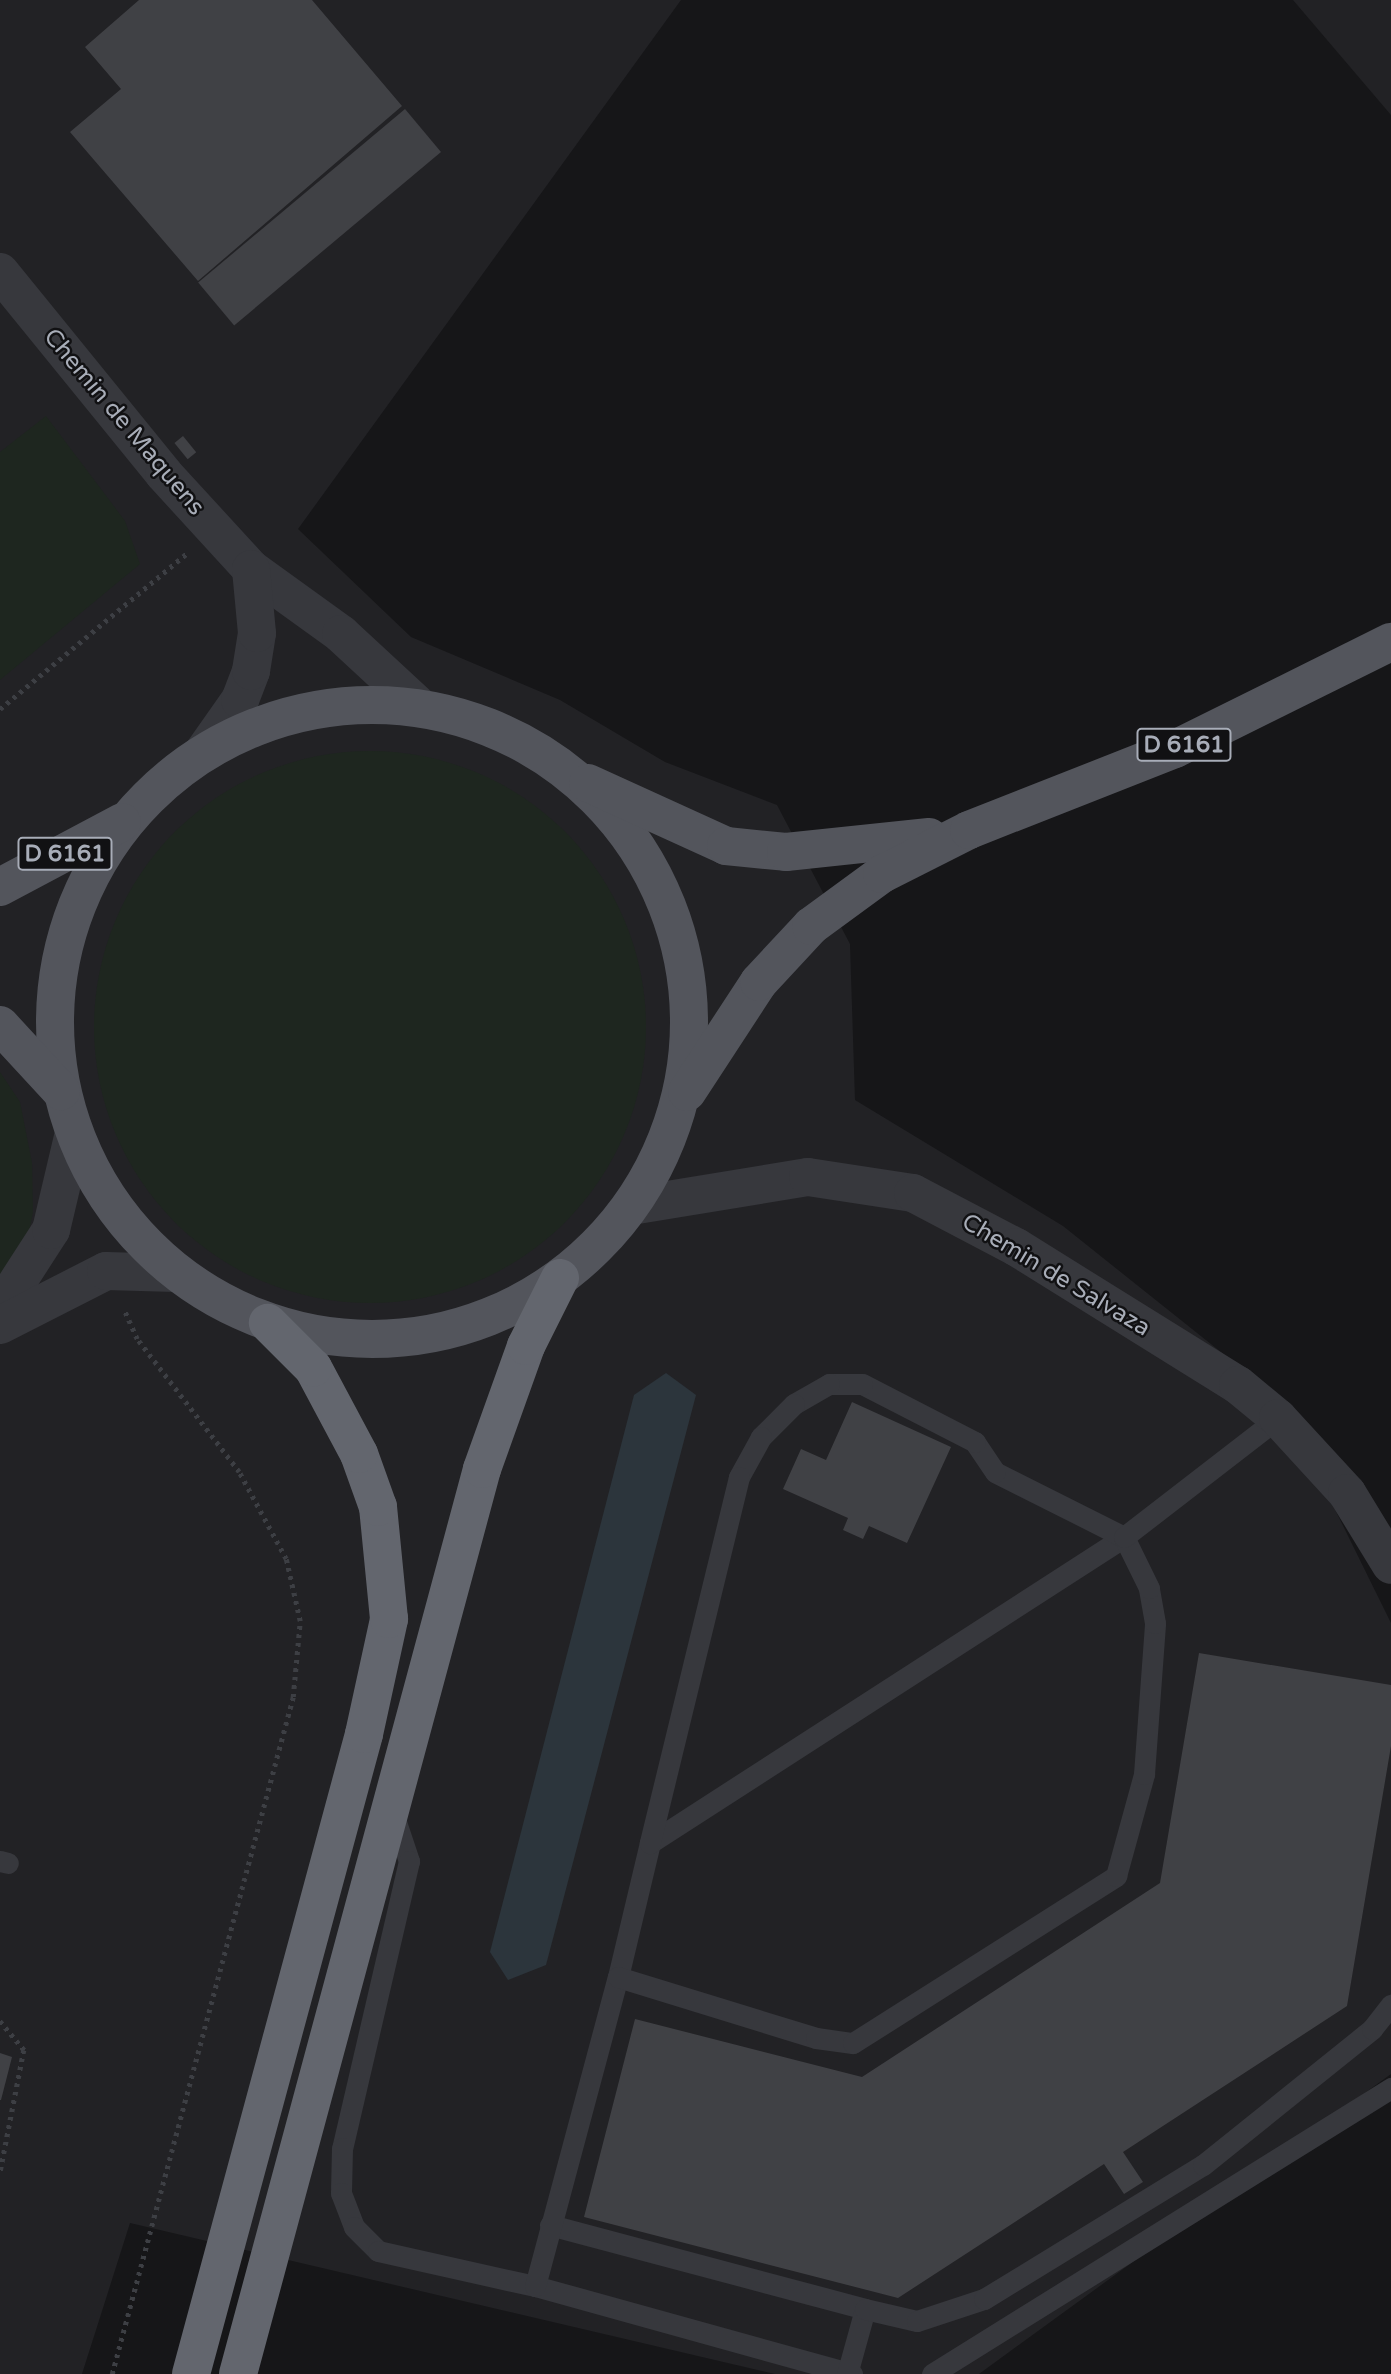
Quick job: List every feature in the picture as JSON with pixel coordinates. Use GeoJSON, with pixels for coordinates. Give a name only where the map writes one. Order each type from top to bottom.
{"type":"FeatureCollection","features":[{"type":"Feature","properties":{"kind":"highway"},"geometry":{"type":"LineString","coordinates":[[238,2374],[389,1801],[482,1469],[526,1346],[560,1278]]}},
{"type":"Feature","properties":{"kind":"highway"},"geometry":{"type":"LineString","coordinates":[[191,2374],[364,1734],[389,1619],[378,1507],[359,1454],[313,1368],[268,1323]]}},
{"type":"Feature","properties":{"kind":"main road","name":"D 6161"},"geometry":{"type":"LineString","coordinates":[[679,1106],[759,982],[811,926],[882,874],[969,830],[1175,749],[1391,642]]}},
{"type":"Feature","properties":{"kind":"main road"},"geometry":{"type":"LineString","coordinates":[[364,704],[421,708],[478,722],[532,746],[579,779],[628,832],[664,895],[682,952],[690,1035],[679,1106],[660,1158],[631,1206],[560,1278],[493,1316],[419,1336],[342,1339],[268,1323],[176,1273],[133,1233],[99,1185],[74,1133],[61,1091],[54,1018],[63,946],[89,878],[130,817],[202,754],[253,727],[307,711],[364,704]]}},
{"type":"Feature","properties":{"kind":"main road","name":"D 6161"},"geometry":{"type":"LineString","coordinates":[[579,779],[654,808],[726,846],[863,849],[969,830]]}},
{"type":"Feature","properties":{"kind":"main road","name":"D 6161"},"geometry":{"type":"LineString","coordinates":[[0,887],[130,817]]}},
{"type":"Feature","properties":{"kind":"main road"},"geometry":{"type":"LineString","coordinates":[[0,1025],[61,1091]]}},
{"type":"Feature","properties":{"kind":"street","name":"Chemin de Maquens"},"geometry":{"type":"LineString","coordinates":[[0,272],[214,529],[251,569],[341,634],[421,708]]}},
{"type":"Feature","properties":{"kind":"street"},"geometry":{"type":"LineString","coordinates":[[202,754],[240,700],[251,671],[257,633],[251,569]]}},
{"type":"Feature","properties":{"kind":"street"},"geometry":{"type":"LineString","coordinates":[[0,1309],[51,1230],[74,1133]]}},
{"type":"Feature","properties":{"kind":"street","name":"Chemin de Salvaza"},"geometry":{"type":"LineString","coordinates":[[631,1206],[808,1177],[913,1193],[1027,1254],[1238,1384],[1278,1418],[1347,1493],[1391,1566]]}},
{"type":"Feature","properties":{"kind":"street"},"geometry":{"type":"LineString","coordinates":[[0,1325],[106,1271],[176,1273]]}},
{"type":"Feature","properties":{"kind":"lane"},"geometry":{"type":"LineString","coordinates":[[535,2286],[618,1977],[739,1478],[761,1437],[794,1404],[829,1384],[862,1384],[975,1441],[995,1472],[1124,1537],[1149,1588],[1155,1623],[1144,1774],[1116,1876],[853,2043],[816,2038],[618,1977]]}},
{"type":"Feature","properties":{"kind":"lane"},"geometry":{"type":"LineString","coordinates":[[650,1843],[1124,1537],[1278,1418]]}},
{"type":"Feature","properties":{"kind":"lane"},"geometry":{"type":"LineString","coordinates":[[389,1801],[409,1861],[342,2148],[341,2193],[354,2227],[378,2251],[535,2286],[849,2374],[866,2309]]}},
{"type":"Feature","properties":{"kind":"lane"},"geometry":{"type":"LineString","coordinates":[[550,2225],[917,2321],[984,2299],[1203,2165],[1372,2029],[1391,2006]]}},
{"type":"Feature","properties":{"kind":"lane"},"geometry":{"type":"LineString","coordinates":[[932,2374],[1391,2088]]}},
{"type":"Feature","properties":{"kind":"path"},"geometry":{"type":"LineString","coordinates":[[0,709],[214,529]]}},
{"type":"Feature","properties":{"kind":"path"},"geometry":{"type":"LineString","coordinates":[[106,1271],[137,1339],[239,1472],[286,1559],[300,1622],[293,1697],[112,2374]]}},
{"type":"Feature","properties":{"kind":"path"},"geometry":{"type":"LineString","coordinates":[[0,2021],[24,2050],[0,2173]]}},
{"type":"Feature","properties":{"kind":"shaded area"},"geometry":{"type":"Polygon","coordinates":[[[0,0],[681,0],[298,529],[411,637],[560,700],[665,762],[777,805],[850,944],[855,1100],[1063,1226],[1281,1400],[1391,1623],[1391,2074],[979,2374],[775,2374],[130,2223],[82,2374],[0,2374],[0,0]]]}},
{"type":"Feature","properties":{"kind":"shaded area"},"geometry":{"type":"Polygon","coordinates":[[[1293,0],[1391,0],[1391,115],[1293,0]]]}},
{"type":"Feature","properties":{"kind":"shaded area"},"geometry":{"type":"Polygon","coordinates":[[[46,416],[125,521],[140,564],[0,680],[0,452],[46,416]]]}},
{"type":"Feature","properties":{"kind":"shaded area"},"geometry":{"type":"Polygon","coordinates":[[[370,751],[424,756],[476,772],[523,797],[565,832],[600,874],[625,921],[641,973],[646,1027],[641,1081],[625,1133],[600,1180],[565,1222],[523,1257],[476,1282],[424,1298],[370,1303],[316,1298],[264,1282],[217,1257],[175,1222],[140,1180],[115,1133],[99,1081],[94,1027],[99,973],[115,921],[140,874],[175,832],[217,797],[264,772],[316,756],[370,751]]]}},
{"type":"Feature","properties":{"kind":"shaded area"},"geometry":{"type":"Polygon","coordinates":[[[0,1072],[20,1102],[32,1163],[33,1212],[26,1247],[0,1287],[0,1072]]]}},
{"type":"Feature","properties":{"kind":"shaded area"},"geometry":{"type":"Polygon","coordinates":[[[666,1373],[696,1395],[546,1965],[508,1980],[490,1952],[634,1395],[666,1373]]]}},
{"type":"Feature","properties":{"kind":"building"},"geometry":{"type":"Polygon","coordinates":[[[139,0],[312,0],[402,106],[198,281],[70,132],[121,89],[85,47],[139,0]]]}},
{"type":"Feature","properties":{"kind":"building"},"geometry":{"type":"Polygon","coordinates":[[[405,109],[441,152],[234,325],[198,283],[405,109]]]}},
{"type":"Feature","properties":{"kind":"building"},"geometry":{"type":"Polygon","coordinates":[[[183,436],[196,452],[188,459],[174,443],[183,436]]]}},
{"type":"Feature","properties":{"kind":"building"},"geometry":{"type":"Polygon","coordinates":[[[852,1402],[951,1447],[907,1543],[869,1526],[863,1539],[843,1530],[848,1518],[783,1489],[801,1449],[826,1460],[852,1402]]]}},
{"type":"Feature","properties":{"kind":"building"},"geometry":{"type":"Polygon","coordinates":[[[1199,1653],[1391,1685],[1391,1746],[1347,2006],[1123,2152],[1143,2182],[1124,2194],[1104,2164],[898,2298],[584,2217],[635,2019],[862,2077],[1160,1883],[1199,1653]]]}},
{"type":"Feature","properties":{"kind":"building"},"geometry":{"type":"Polygon","coordinates":[[[0,2053],[12,2057],[1,2100],[0,2100],[0,2053]]]}}]}
